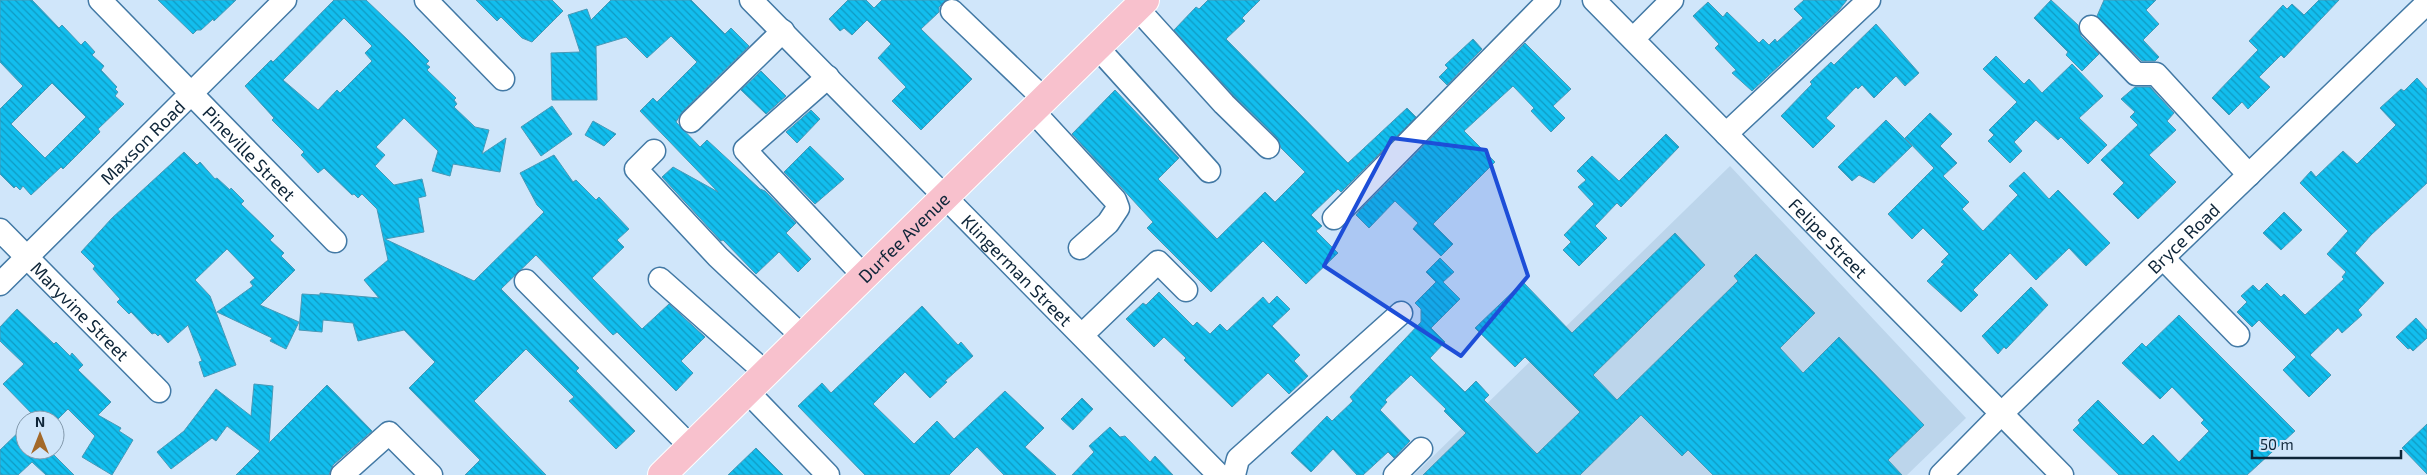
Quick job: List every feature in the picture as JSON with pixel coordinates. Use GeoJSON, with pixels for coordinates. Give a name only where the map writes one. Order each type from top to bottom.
{"type":"FeatureCollection","features":[{"type":"Feature","properties":{"kind":"main road","name":"Durfee Avenue"},"geometry":{"type":"LineString","coordinates":[[662,475],[1141,4]]}},
{"type":"Feature","properties":{"kind":"street","name":"Pineville Street"},"geometry":{"type":"LineString","coordinates":[[100,0],[336,241]]}},
{"type":"Feature","properties":{"kind":"street","name":"Maxson Road"},"geometry":{"type":"LineString","coordinates":[[0,284],[285,0]]}},
{"type":"Feature","properties":{"kind":"street"},"geometry":{"type":"LineString","coordinates":[[426,0],[503,79]]}},
{"type":"Feature","properties":{"kind":"street","name":"Klingerman Street"},"geometry":{"type":"LineString","coordinates":[[751,0],[946,196],[1218,475]]}},
{"type":"Feature","properties":{"kind":"street"},"geometry":{"type":"LineString","coordinates":[[1334,218],[1549,0]]}},
{"type":"Feature","properties":{"kind":"street","name":"Felipe Street"},"geometry":{"type":"LineString","coordinates":[[1594,0],[2062,475]]}},
{"type":"Feature","properties":{"kind":"street"},"geometry":{"type":"LineString","coordinates":[[1632,39],[1672,0]]}},
{"type":"Feature","properties":{"kind":"street"},"geometry":{"type":"LineString","coordinates":[[1726,134],[1869,0]]}},
{"type":"Feature","properties":{"kind":"street","name":"Bryce Road"},"geometry":{"type":"LineString","coordinates":[[1941,475],[2002,413],[2427,3]]}},
{"type":"Feature","properties":{"kind":"street"},"geometry":{"type":"LineString","coordinates":[[1141,4],[1224,104],[1268,147]]}},
{"type":"Feature","properties":{"kind":"street"},"geometry":{"type":"LineString","coordinates":[[952,11],[1038,105],[1116,200],[1118,208],[1108,223],[1080,248]]}},
{"type":"Feature","properties":{"kind":"street"},"geometry":{"type":"LineString","coordinates":[[2091,27],[2136,74],[2156,74],[2249,175]]}},
{"type":"Feature","properties":{"kind":"street"},"geometry":{"type":"LineString","coordinates":[[691,121],[782,32]]}},
{"type":"Feature","properties":{"kind":"street"},"geometry":{"type":"LineString","coordinates":[[1097,47],[1209,171]]}},
{"type":"Feature","properties":{"kind":"street"},"geometry":{"type":"LineString","coordinates":[[828,77],[745,150],[864,276]]}},
{"type":"Feature","properties":{"kind":"street"},"geometry":{"type":"LineString","coordinates":[[654,150],[636,169],[718,257],[803,337]]}},
{"type":"Feature","properties":{"kind":"street","name":"Maryvine Street"},"geometry":{"type":"LineString","coordinates":[[0,230],[159,391]]}},
{"type":"Feature","properties":{"kind":"street"},"geometry":{"type":"LineString","coordinates":[[2163,258],[2238,334]]}},
{"type":"Feature","properties":{"kind":"street"},"geometry":{"type":"LineString","coordinates":[[1082,336],[1158,262],[1186,290]]}},
{"type":"Feature","properties":{"kind":"street"},"geometry":{"type":"LineString","coordinates":[[660,279],[756,382],[828,475]]}},
{"type":"Feature","properties":{"kind":"street"},"geometry":{"type":"LineString","coordinates":[[526,281],[691,447]]}},
{"type":"Feature","properties":{"kind":"street"},"geometry":{"type":"LineString","coordinates":[[1234,475],[1238,459],[1402,313]]}},
{"type":"Feature","properties":{"kind":"street"},"geometry":{"type":"LineString","coordinates":[[342,475],[389,433],[431,475]]}},
{"type":"Feature","properties":{"kind":"street"},"geometry":{"type":"LineString","coordinates":[[1395,475],[1421,449]]}},
{"type":"Feature","properties":{"kind":"highlighted area"},"geometry":{"type":"Polygon","coordinates":[[[1392,138],[1486,150],[1528,276],[1461,356],[1324,266],[1392,138]]]}},
{"type":"Feature","properties":{"kind":"shaded area"},"geometry":{"type":"Polygon","coordinates":[[[1730,166],[1966,418],[1907,475],[1414,475],[1730,166]]]}},
{"type":"Feature","properties":{"kind":"building"},"geometry":{"type":"Polygon","coordinates":[[[0,0],[32,0],[59,28],[62,25],[81,45],[85,41],[95,52],[92,55],[104,66],[101,70],[117,87],[115,89],[118,92],[115,96],[124,104],[98,129],[100,132],[63,169],[61,167],[31,195],[23,186],[20,190],[16,186],[14,188],[0,174],[0,109],[23,86],[0,62],[0,0]],[[52,83],[11,124],[45,158],[86,117],[52,83]]]}},
{"type":"Feature","properties":{"kind":"building"},"geometry":{"type":"Polygon","coordinates":[[[158,0],[236,0],[214,21],[213,19],[201,30],[197,30],[193,34],[158,0]]]}},
{"type":"Feature","properties":{"kind":"building"},"geometry":{"type":"Polygon","coordinates":[[[334,0],[366,0],[429,61],[426,64],[430,67],[427,70],[456,98],[454,100],[457,104],[454,107],[475,127],[489,130],[482,154],[506,138],[500,172],[453,164],[450,176],[432,171],[438,151],[404,118],[376,147],[385,155],[375,166],[394,185],[422,179],[426,196],[418,198],[424,232],[385,239],[474,281],[544,212],[537,205],[520,173],[554,155],[573,182],[576,180],[596,200],[599,197],[629,229],[617,240],[624,247],[592,278],[642,329],[669,304],[705,337],[681,361],[693,373],[676,391],[617,332],[613,335],[536,255],[501,289],[579,368],[576,371],[635,431],[616,449],[569,401],[574,397],[526,349],[474,401],[546,475],[465,475],[480,460],[409,388],[435,362],[404,330],[358,341],[353,323],[323,320],[322,332],[299,330],[302,294],[320,295],[320,293],[379,298],[364,280],[388,260],[377,209],[362,194],[358,198],[354,194],[352,195],[324,168],[318,173],[301,155],[304,152],[272,120],[274,118],[245,86],[271,60],[273,62],[334,0]],[[344,18],[283,80],[318,110],[337,90],[340,93],[372,61],[365,53],[372,46],[344,18]]]}},
{"type":"Feature","properties":{"kind":"building"},"geometry":{"type":"Polygon","coordinates":[[[476,0],[552,0],[563,11],[532,42],[522,38],[501,17],[497,21],[476,0]]]}},
{"type":"Feature","properties":{"kind":"building"},"geometry":{"type":"Polygon","coordinates":[[[611,0],[691,0],[725,34],[731,28],[749,46],[682,112],[676,122],[700,147],[707,140],[760,189],[765,191],[796,223],[786,233],[811,259],[798,272],[779,252],[756,274],[723,240],[721,241],[662,177],[673,167],[718,192],[640,111],[653,98],[657,102],[697,62],[671,36],[647,58],[626,37],[596,46],[597,100],[552,100],[551,53],[580,52],[568,15],[587,9],[591,20],[611,0]]]}},
{"type":"Feature","properties":{"kind":"building"},"geometry":{"type":"Polygon","coordinates":[[[848,0],[866,0],[874,8],[882,0],[946,0],[939,7],[939,12],[921,29],[972,79],[921,130],[892,101],[906,87],[878,58],[891,44],[867,20],[852,35],[844,28],[840,31],[829,19],[848,0]]]}},
{"type":"Feature","properties":{"kind":"building"},"geometry":{"type":"Polygon","coordinates":[[[1208,0],[1260,0],[1242,18],[1245,21],[1226,39],[1348,163],[1407,108],[1416,117],[1341,192],[1338,189],[1311,215],[1322,226],[1316,231],[1338,253],[1306,284],[1263,241],[1211,292],[1147,228],[1153,222],[1072,134],[1115,90],[1179,158],[1158,179],[1217,239],[1265,192],[1275,202],[1305,172],[1281,148],[1277,138],[1233,95],[1174,30],[1196,7],[1199,9],[1208,0]]]}},
{"type":"Feature","properties":{"kind":"building"},"geometry":{"type":"Polygon","coordinates":[[[1804,0],[1847,0],[1839,10],[1752,91],[1732,73],[1736,70],[1715,48],[1719,44],[1693,16],[1708,2],[1723,17],[1727,12],[1759,43],[1763,39],[1769,45],[1775,39],[1777,42],[1803,18],[1794,9],[1804,0]]]}},
{"type":"Feature","properties":{"kind":"building"},"geometry":{"type":"Polygon","coordinates":[[[2051,0],[2078,25],[2081,36],[2099,54],[2082,71],[2066,55],[2068,52],[2034,18],[2051,0]]]}},
{"type":"Feature","properties":{"kind":"building"},"geometry":{"type":"Polygon","coordinates":[[[2104,0],[2156,0],[2146,10],[2159,24],[2143,40],[2159,57],[2155,61],[2142,61],[2097,16],[2104,0]]]}},
{"type":"Feature","properties":{"kind":"building"},"geometry":{"type":"Polygon","coordinates":[[[2319,0],[2339,0],[2284,58],[2281,55],[2259,77],[2270,87],[2248,109],[2242,102],[2229,115],[2212,98],[2258,50],[2249,41],[2283,5],[2287,9],[2292,4],[2304,15],[2319,0]]]}},
{"type":"Feature","properties":{"kind":"building"},"geometry":{"type":"Polygon","coordinates":[[[1876,24],[1919,73],[1905,86],[1896,76],[1874,98],[1862,85],[1858,89],[1856,87],[1826,118],[1835,126],[1813,148],[1781,116],[1812,84],[1810,82],[1831,62],[1834,65],[1876,24]]]}},
{"type":"Feature","properties":{"kind":"building"},"geometry":{"type":"Polygon","coordinates":[[[1473,39],[1482,49],[1447,85],[1439,77],[1448,68],[1445,65],[1473,39]]]}},
{"type":"Feature","properties":{"kind":"building"},"geometry":{"type":"Polygon","coordinates":[[[1525,43],[1571,89],[1553,106],[1565,118],[1551,132],[1531,111],[1534,108],[1513,86],[1464,131],[1495,162],[1433,224],[1453,244],[1441,256],[1413,229],[1418,223],[1395,201],[1369,228],[1356,215],[1360,210],[1525,43]]]}},
{"type":"Feature","properties":{"kind":"building"},"geometry":{"type":"Polygon","coordinates":[[[1996,56],[2024,84],[2029,79],[2042,93],[2072,64],[2103,96],[2079,118],[2107,145],[2088,164],[2061,137],[2058,140],[2036,120],[2014,142],[2022,151],[2010,163],[1988,141],[1994,135],[1989,130],[2017,102],[1983,69],[1996,56]]]}},
{"type":"Feature","properties":{"kind":"building"},"geometry":{"type":"Polygon","coordinates":[[[761,71],[786,96],[766,114],[741,90],[761,71]]]}},
{"type":"Feature","properties":{"kind":"building"},"geometry":{"type":"Polygon","coordinates":[[[2417,78],[2427,89],[2427,183],[2371,235],[2355,253],[2384,283],[2358,310],[2362,315],[2342,333],[2338,328],[2310,355],[2331,375],[2309,397],[2283,370],[2296,357],[2259,320],[2252,327],[2237,312],[2247,302],[2241,296],[2253,285],[2259,291],[2267,283],[2281,297],[2284,294],[2305,315],[2344,279],[2342,277],[2346,272],[2327,254],[2348,231],[2300,183],[2311,171],[2316,177],[2343,151],[2357,164],[2396,125],[2380,108],[2401,89],[2404,91],[2417,78]]]}},
{"type":"Feature","properties":{"kind":"building"},"geometry":{"type":"Polygon","coordinates":[[[2135,87],[2150,87],[2174,113],[2167,121],[2176,130],[2149,155],[2176,182],[2138,219],[2113,194],[2124,183],[2101,160],[2138,125],[2130,117],[2135,112],[2121,99],[2135,87]]]}},
{"type":"Feature","properties":{"kind":"building"},"geometry":{"type":"Polygon","coordinates":[[[552,106],[572,134],[541,156],[521,127],[552,106]]]}},
{"type":"Feature","properties":{"kind":"building"},"geometry":{"type":"Polygon","coordinates":[[[811,110],[820,119],[797,143],[786,132],[811,110]]]}},
{"type":"Feature","properties":{"kind":"building"},"geometry":{"type":"Polygon","coordinates":[[[1930,113],[1952,134],[1940,146],[1957,163],[1943,176],[1969,202],[1962,209],[1983,231],[2018,195],[2009,186],[2024,172],[2049,199],[2058,190],[2110,243],[2086,266],[2069,248],[2036,280],[2010,253],[1973,290],[1978,295],[1961,312],[1927,281],[1944,264],[1941,262],[1949,254],[1923,228],[1912,239],[1888,214],[1934,168],[1905,138],[1930,113]]]}},
{"type":"Feature","properties":{"kind":"building"},"geometry":{"type":"Polygon","coordinates":[[[1886,120],[1912,146],[1874,183],[1859,175],[1852,181],[1838,167],[1886,120]]]}},
{"type":"Feature","properties":{"kind":"building"},"geometry":{"type":"Polygon","coordinates":[[[593,121],[616,134],[604,146],[585,135],[593,121]]]}},
{"type":"Feature","properties":{"kind":"building"},"geometry":{"type":"Polygon","coordinates":[[[1666,134],[1679,147],[1621,207],[1617,203],[1595,226],[1607,238],[1579,266],[1563,250],[1571,242],[1564,235],[1594,204],[1578,187],[1586,180],[1577,171],[1592,156],[1619,181],[1666,134]]]}},
{"type":"Feature","properties":{"kind":"building"},"geometry":{"type":"Polygon","coordinates":[[[810,146],[844,179],[815,204],[784,172],[810,146]]]}},
{"type":"Feature","properties":{"kind":"building"},"geometry":{"type":"Polygon","coordinates":[[[184,152],[197,165],[200,162],[215,179],[217,178],[230,190],[231,188],[244,201],[241,204],[274,236],[270,240],[284,253],[281,256],[295,270],[260,305],[299,322],[286,349],[270,341],[272,338],[217,312],[253,286],[250,282],[255,278],[227,249],[195,280],[210,296],[236,365],[204,377],[199,362],[202,361],[188,325],[168,343],[160,334],[158,336],[155,333],[152,334],[131,312],[129,314],[117,302],[120,299],[93,269],[95,266],[81,252],[112,218],[184,152]]]}},
{"type":"Feature","properties":{"kind":"building"},"geometry":{"type":"Polygon","coordinates":[[[2284,212],[2302,230],[2281,250],[2263,233],[2284,212]]]}},
{"type":"Feature","properties":{"kind":"building"},"geometry":{"type":"Polygon","coordinates":[[[1675,233],[1705,265],[1593,375],[1617,400],[1738,281],[1734,276],[1756,254],[1815,313],[1780,348],[1803,373],[1839,337],[1924,425],[1888,460],[1902,475],[1713,475],[1688,450],[1682,456],[1641,415],[1580,475],[1423,475],[1466,433],[1444,411],[1446,409],[1411,375],[1385,400],[1387,402],[1380,410],[1410,441],[1394,458],[1388,452],[1363,475],[1357,475],[1333,449],[1311,472],[1291,453],[1327,416],[1332,421],[1353,401],[1350,397],[1421,322],[1421,309],[1415,303],[1436,282],[1426,272],[1440,258],[1454,272],[1443,282],[1460,299],[1431,328],[1445,342],[1430,358],[1465,392],[1476,381],[1489,395],[1484,400],[1537,454],[1580,412],[1525,357],[1515,367],[1475,328],[1523,282],[1572,333],[1675,233]]]}},
{"type":"Feature","properties":{"kind":"building"},"geometry":{"type":"Polygon","coordinates":[[[2031,287],[2048,305],[2006,349],[2004,347],[1998,354],[1982,336],[2031,287]]]}},
{"type":"Feature","properties":{"kind":"building"},"geometry":{"type":"Polygon","coordinates":[[[1159,292],[1193,326],[1197,322],[1210,334],[1220,324],[1227,331],[1263,297],[1269,304],[1277,296],[1290,309],[1272,326],[1300,355],[1294,361],[1308,376],[1289,394],[1268,373],[1232,407],[1184,360],[1186,358],[1164,337],[1154,347],[1126,319],[1143,303],[1146,305],[1159,292]]]}},
{"type":"Feature","properties":{"kind":"building"},"geometry":{"type":"Polygon","coordinates":[[[922,306],[958,345],[961,342],[973,356],[945,381],[947,382],[930,398],[905,372],[873,404],[914,444],[937,421],[954,439],[1005,391],[1044,428],[1025,447],[1056,475],[1004,475],[977,447],[949,475],[865,475],[798,406],[822,383],[831,393],[922,306]]]}},
{"type":"Feature","properties":{"kind":"building"},"geometry":{"type":"Polygon","coordinates":[[[17,309],[54,344],[56,342],[70,356],[72,353],[83,365],[78,370],[111,402],[98,415],[121,428],[119,431],[133,440],[112,475],[82,457],[95,436],[68,409],[65,412],[65,410],[28,410],[3,384],[24,364],[0,341],[0,327],[17,309]]]}},
{"type":"Feature","properties":{"kind":"building"},"geometry":{"type":"Polygon","coordinates":[[[2179,315],[2295,431],[2247,475],[2119,475],[2073,430],[2080,423],[2078,420],[2098,400],[2143,445],[2153,435],[2179,462],[2209,431],[2201,423],[2204,420],[2172,387],[2160,399],[2122,363],[2142,343],[2146,347],[2179,315]]]}},
{"type":"Feature","properties":{"kind":"building"},"geometry":{"type":"Polygon","coordinates":[[[2416,318],[2427,330],[2427,338],[2413,351],[2410,348],[2408,349],[2396,337],[2416,318]]]}},
{"type":"Feature","properties":{"kind":"building"},"geometry":{"type":"Polygon","coordinates":[[[254,384],[273,386],[269,443],[327,385],[372,431],[333,465],[329,475],[236,475],[260,451],[227,426],[216,441],[212,438],[171,469],[157,452],[184,431],[216,389],[251,416],[254,384]]]}},
{"type":"Feature","properties":{"kind":"building"},"geometry":{"type":"Polygon","coordinates":[[[1082,398],[1093,409],[1073,430],[1061,419],[1082,398]]]}},
{"type":"Feature","properties":{"kind":"building"},"geometry":{"type":"Polygon","coordinates":[[[2427,424],[2427,474],[2402,448],[2427,424]]]}},
{"type":"Feature","properties":{"kind":"building"},"geometry":{"type":"Polygon","coordinates":[[[1110,427],[1120,437],[1125,436],[1150,462],[1155,456],[1173,475],[1072,475],[1094,452],[1089,446],[1110,427]]]}},
{"type":"Feature","properties":{"kind":"building"},"geometry":{"type":"Polygon","coordinates":[[[15,436],[15,460],[59,460],[74,475],[46,475],[32,462],[18,475],[0,475],[0,450],[15,436]]]}},
{"type":"Feature","properties":{"kind":"building"},"geometry":{"type":"Polygon","coordinates":[[[756,448],[783,475],[728,475],[756,448]]]}}]}
